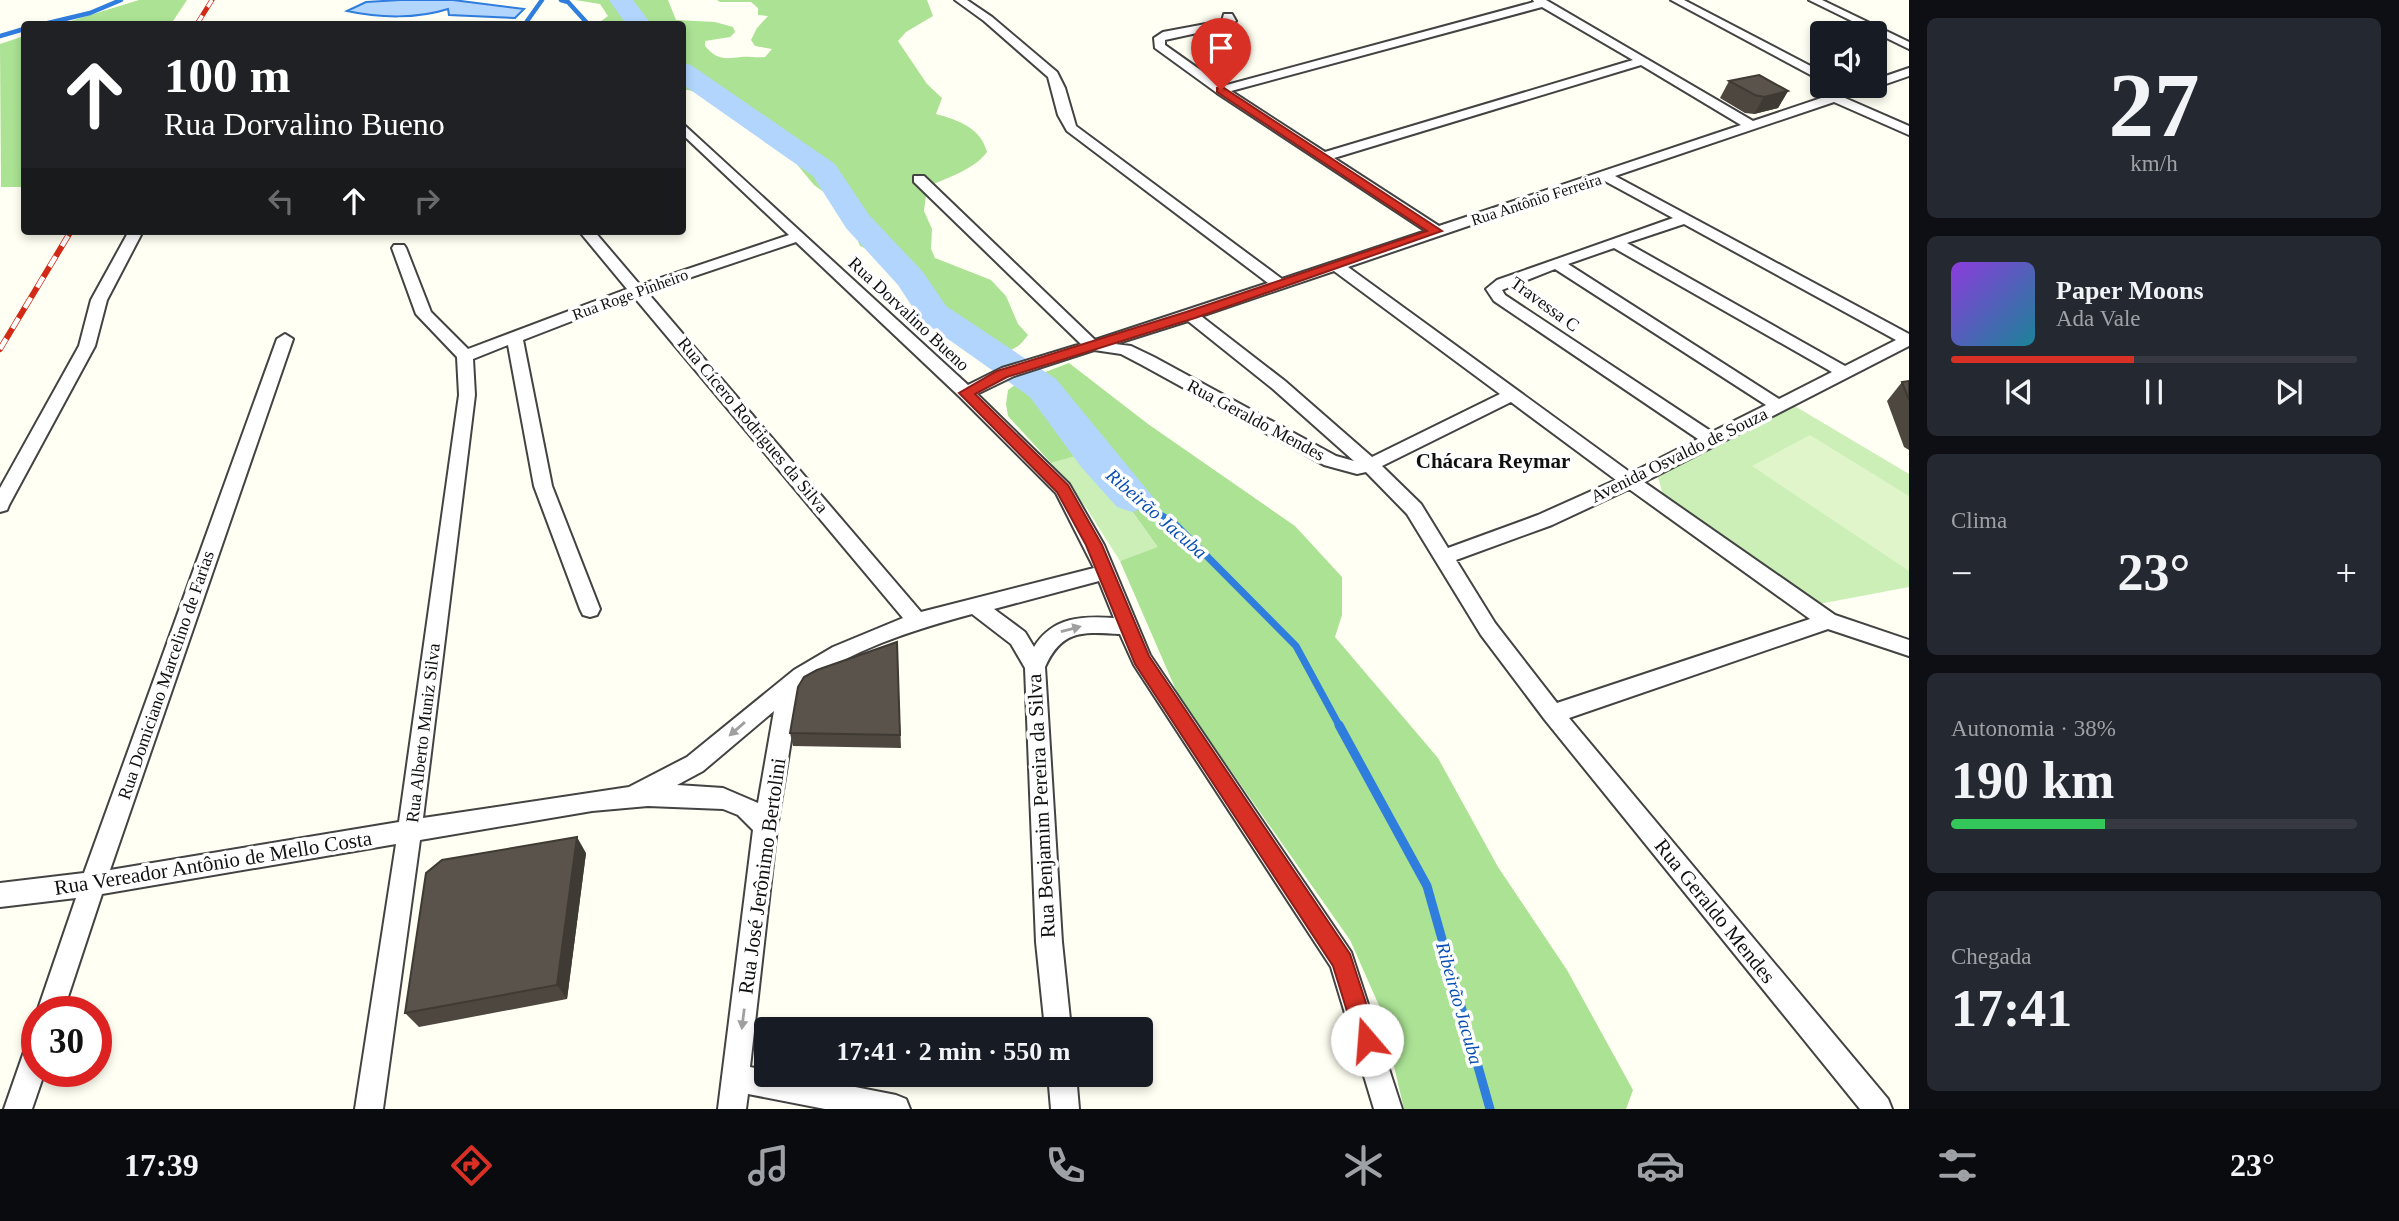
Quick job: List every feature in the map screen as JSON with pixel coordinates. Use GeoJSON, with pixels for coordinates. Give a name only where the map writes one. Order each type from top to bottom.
{"type":"FeatureCollection","features":[{"type":"Feature","properties":{"kind":"street"},"geometry":{"type":"LineString","coordinates":[[960,0],[988,19],[1053,75],[1059,87],[1064,119],[1071,128],[1280,285]]}},
{"type":"Feature","properties":{"kind":"street"},"geometry":{"type":"LineString","coordinates":[[1676,0],[1810,71]]}},
{"type":"Feature","properties":{"kind":"street"},"geometry":{"type":"LineString","coordinates":[[1814,0],[1909,46]]}},
{"type":"Feature","properties":{"kind":"street"},"geometry":{"type":"LineString","coordinates":[[1221,90],[1541,2],[1749,124]]}},
{"type":"Feature","properties":{"kind":"street"},"geometry":{"type":"LineString","coordinates":[[1228,16],[1230,20],[1225,24],[1174,32],[1160,38],[1159,46],[1221,90],[1436,231]]}},
{"type":"Feature","properties":{"kind":"street"},"geometry":{"type":"LineString","coordinates":[[1324,157],[1643,61]]}},
{"type":"Feature","properties":{"kind":"street"},"geometry":{"type":"LineString","coordinates":[[1887,79],[1909,72]]}},
{"type":"Feature","properties":{"kind":"street","name":"Rua Antônio Ferreira"},"geometry":{"type":"LineString","coordinates":[[966,393],[1008,372],[1190,315],[1606,176],[1821,98]]}},
{"type":"Feature","properties":{"kind":"street"},"geometry":{"type":"LineString","coordinates":[[1853,98],[1909,131]]}},
{"type":"Feature","properties":{"kind":"street","name":"Rua Dorvalino Bueno"},"geometry":{"type":"LineString","coordinates":[[686,131],[966,393],[1063,489],[1106,572],[1141,659],[1342,961],[1388,1109]]}},
{"type":"Feature","properties":{"kind":"street"},"geometry":{"type":"LineString","coordinates":[[1606,176],[1909,340]]}},
{"type":"Feature","properties":{"kind":"street"},"geometry":{"type":"LineString","coordinates":[[919,179],[1091,345]]}},
{"type":"Feature","properties":{"kind":"street","name":"Travessa C"},"geometry":{"type":"LineString","coordinates":[[1685,219],[1502,283],[1494,292],[1499,298],[1710,439]]}},
{"type":"Feature","properties":{"kind":"street"},"geometry":{"type":"LineString","coordinates":[[0,505],[87,346],[89,329],[101,293],[134,235]]}},
{"type":"Feature","properties":{"kind":"street","name":"Rua Cícero Rodrigues da Silva"},"geometry":{"type":"LineString","coordinates":[[590,235],[639,290],[917,621]]}},
{"type":"Feature","properties":{"kind":"street","name":"Rua Roge Pinheiro"},"geometry":{"type":"LineString","coordinates":[[465,356],[639,290],[797,237]]}},
{"type":"Feature","properties":{"kind":"street"},"geometry":{"type":"LineString","coordinates":[[1614,242],[1846,373]]}},
{"type":"Feature","properties":{"kind":"street"},"geometry":{"type":"LineString","coordinates":[[399,248],[424,314],[465,356]]}},
{"type":"Feature","properties":{"kind":"street"},"geometry":{"type":"LineString","coordinates":[[1556,263],[1779,406]]}},
{"type":"Feature","properties":{"kind":"street"},"geometry":{"type":"LineString","coordinates":[[1336,266],[1630,481],[1828,621],[1909,648]]}},
{"type":"Feature","properties":{"kind":"street"},"geometry":{"type":"LineString","coordinates":[[1190,315],[1279,385],[1370,465],[1512,395]]}},
{"type":"Feature","properties":{"kind":"street"},"geometry":{"type":"LineString","coordinates":[[514,337],[543,486],[590,609]]}},
{"type":"Feature","properties":{"kind":"street","name":"Rua Domiciano Marcelino de Farias"},"geometry":{"type":"LineString","coordinates":[[56,996],[92,886],[285,339]]}},
{"type":"Feature","properties":{"kind":"street","name":"Avenida Osvaldo de Souza"},"geometry":{"type":"LineString","coordinates":[[1444,557],[1545,520],[1630,481],[1909,340]]}},
{"type":"Feature","properties":{"kind":"street","name":"Rua Geraldo Mendes"},"geometry":{"type":"LineString","coordinates":[[1091,345],[1125,350],[1148,361],[1330,461],[1357,468],[1370,465],[1414,509],[1489,629],[1552,714],[1878,1109]]}},
{"type":"Feature","properties":{"kind":"street","name":"Rua Alberto Muniz Silva"},"geometry":{"type":"LineString","coordinates":[[369,1109],[410,830],[467,395],[465,356]]}},
{"type":"Feature","properties":{"kind":"street","name":"Rua Vereador Antônio de Mello Costa"},"geometry":{"type":"LineString","coordinates":[[633,796],[695,765],[813,666],[839,653],[917,621],[1106,572]]}},
{"type":"Feature","properties":{"kind":"street","name":"Rua Benjamim Pereira da Silva"},"geometry":{"type":"LineString","coordinates":[[977,607],[1003,624],[1018,638],[1035,667],[1049,942],[1057,1017]]}},
{"type":"Feature","properties":{"kind":"street"},"geometry":{"type":"LineString","coordinates":[[1552,714],[1828,621]]}},
{"type":"Feature","properties":{"kind":"street"},"geometry":{"type":"LineString","coordinates":[[1035,667],[1042,647],[1053,635],[1067,628],[1127,626]]}},
{"type":"Feature","properties":{"kind":"street","name":"Rua José Jerônimo Bertolini"},"geometry":{"type":"LineString","coordinates":[[732,1109],[765,828],[789,685]]}},
{"type":"Feature","properties":{"kind":"street","name":"Rua Vereador Antônio de Mello Costa"},"geometry":{"type":"LineString","coordinates":[[0,895],[92,886],[410,830],[633,796],[704,796],[737,801],[755,811],[765,828]]}},
{"type":"Feature","properties":{"kind":"street"},"geometry":{"type":"LineString","coordinates":[[736,1078],[896,1109]]}},
{"type":"Feature","properties":{"kind":"street"},"geometry":{"type":"LineString","coordinates":[[19,1109],[26,1087]]}},
{"type":"Feature","properties":{"kind":"street"},"geometry":{"type":"LineString","coordinates":[[1063,1087],[1065,1109]]}},
{"type":"Feature","properties":{"kind":"green space"},"geometry":{"type":"Polygon","coordinates":[[[139,0],[187,0],[173,21],[71,21],[139,0]]]}},
{"type":"Feature","properties":{"kind":"green space"},"geometry":{"type":"Polygon","coordinates":[[[575,0],[668,0],[676,20],[715,22],[733,27],[735,32],[730,37],[705,41],[705,46],[713,54],[730,58],[765,57],[772,49],[755,46],[751,40],[768,16],[758,15],[758,8],[751,2],[717,0],[927,0],[933,16],[906,32],[898,41],[927,84],[942,98],[936,114],[968,126],[980,137],[987,152],[967,169],[927,187],[924,211],[932,229],[931,249],[935,258],[991,280],[1006,296],[1018,324],[1028,335],[1018,346],[1006,351],[979,341],[936,303],[909,270],[860,246],[860,225],[854,216],[841,215],[832,198],[814,185],[771,133],[747,114],[701,93],[686,90],[686,21],[601,21],[608,16],[600,4],[575,0]]]}},
{"type":"Feature","properties":{"kind":"green space"},"geometry":{"type":"Polygon","coordinates":[[[21,37],[21,187],[1,187],[0,44],[21,37]]]}},
{"type":"Feature","properties":{"kind":"green space"},"geometry":{"type":"Polygon","coordinates":[[[1069,363],[1148,424],[1295,526],[1342,577],[1342,615],[1335,637],[1438,758],[1498,867],[1567,970],[1633,1090],[1626,1109],[1404,1109],[1381,1010],[1350,940],[1179,697],[1120,561],[1158,547],[1089,452],[1051,463],[1008,416],[1008,390],[1019,382],[1069,363]]]}},
{"type":"Feature","properties":{"kind":"green space"},"geometry":{"type":"Polygon","coordinates":[[[1793,405],[1909,474],[1909,587],[1819,604],[1663,495],[1658,477],[1664,470],[1793,405]]]}},
{"type":"Feature","properties":{"kind":"green space"},"geometry":{"type":"Polygon","coordinates":[[[1810,435],[1909,496],[1909,571],[1752,466],[1810,435]]]}},
{"type":"Feature","properties":{"kind":"green space"},"geometry":{"type":"Polygon","coordinates":[[[1088,452],[1159,548],[1120,561],[1087,509],[1051,463],[1088,452]]]}},
{"type":"Feature","properties":{"kind":"water"},"geometry":{"type":"Polygon","coordinates":[[[453,0],[524,9],[515,18],[449,15],[448,9],[424,15],[398,16],[347,11],[366,2],[453,0]]]}},
{"type":"Feature","properties":{"kind":"building"},"geometry":{"type":"Polygon","coordinates":[[[1759,75],[1788,91],[1764,97],[1729,81],[1759,75]]]}},
{"type":"Feature","properties":{"kind":"building"},"geometry":{"type":"Polygon","coordinates":[[[1909,381],[1909,400],[1902,382],[1909,381]]]}},
{"type":"Feature","properties":{"kind":"building"},"geometry":{"type":"Polygon","coordinates":[[[897,642],[900,735],[790,733],[798,687],[804,677],[897,642]]]}},
{"type":"Feature","properties":{"kind":"building"},"geometry":{"type":"Polygon","coordinates":[[[577,837],[557,985],[405,1013],[426,873],[442,860],[577,837]]]}},
{"type":"Feature","properties":{"kind":"waterway"},"geometry":{"type":"LineString","coordinates":[[57,21],[90,13],[121,0]]}},
{"type":"Feature","properties":{"kind":"waterway"},"geometry":{"type":"LineString","coordinates":[[527,21],[542,0]]}},
{"type":"Feature","properties":{"kind":"waterway"},"geometry":{"type":"LineString","coordinates":[[561,0],[568,2],[585,21]]}},
{"type":"Feature","properties":{"kind":"waterway","name":"Ribeirão Jacuba"},"geometry":{"type":"LineString","coordinates":[[621,0],[636,21]]}},
{"type":"Feature","properties":{"kind":"waterway"},"geometry":{"type":"LineString","coordinates":[[0,36],[21,30]]}},
{"type":"Feature","properties":{"kind":"waterway","name":"Ribeirão Jacuba"},"geometry":{"type":"LineString","coordinates":[[686,74],[824,170],[857,221],[911,279],[933,313],[1043,388],[1096,458],[1132,497]]}},
{"type":"Feature","properties":{"kind":"waterway","name":"Ribeirão Jacuba"},"geometry":{"type":"LineString","coordinates":[[1132,497],[1175,524],[1296,646],[1340,727]]}},
{"type":"Feature","properties":{"kind":"waterway","name":"Ribeirão Jacuba"},"geometry":{"type":"LineString","coordinates":[[1339,725],[1427,886],[1490,1109]]}},
{"type":"Feature","properties":{"kind":"railway"},"geometry":{"type":"LineString","coordinates":[[199,21],[212,0]]}},
{"type":"Feature","properties":{"kind":"railway"},"geometry":{"type":"LineString","coordinates":[[0,349],[69,235]]}},
{"type":"Feature","properties":{"kind":"district","name":"Chácara Reymar"},"geometry":{"type":"Point","coordinates":[1493,461]}},
{"type":"Feature","properties":{"kind":"route"},"geometry":{"type":"LineString","coordinates":[[1221,90],[1436,231],[1190,315],[1002,374],[966,393],[1063,489],[1094,545],[1141,659],[1260,834],[1342,961],[1367,1040]]}}]}
